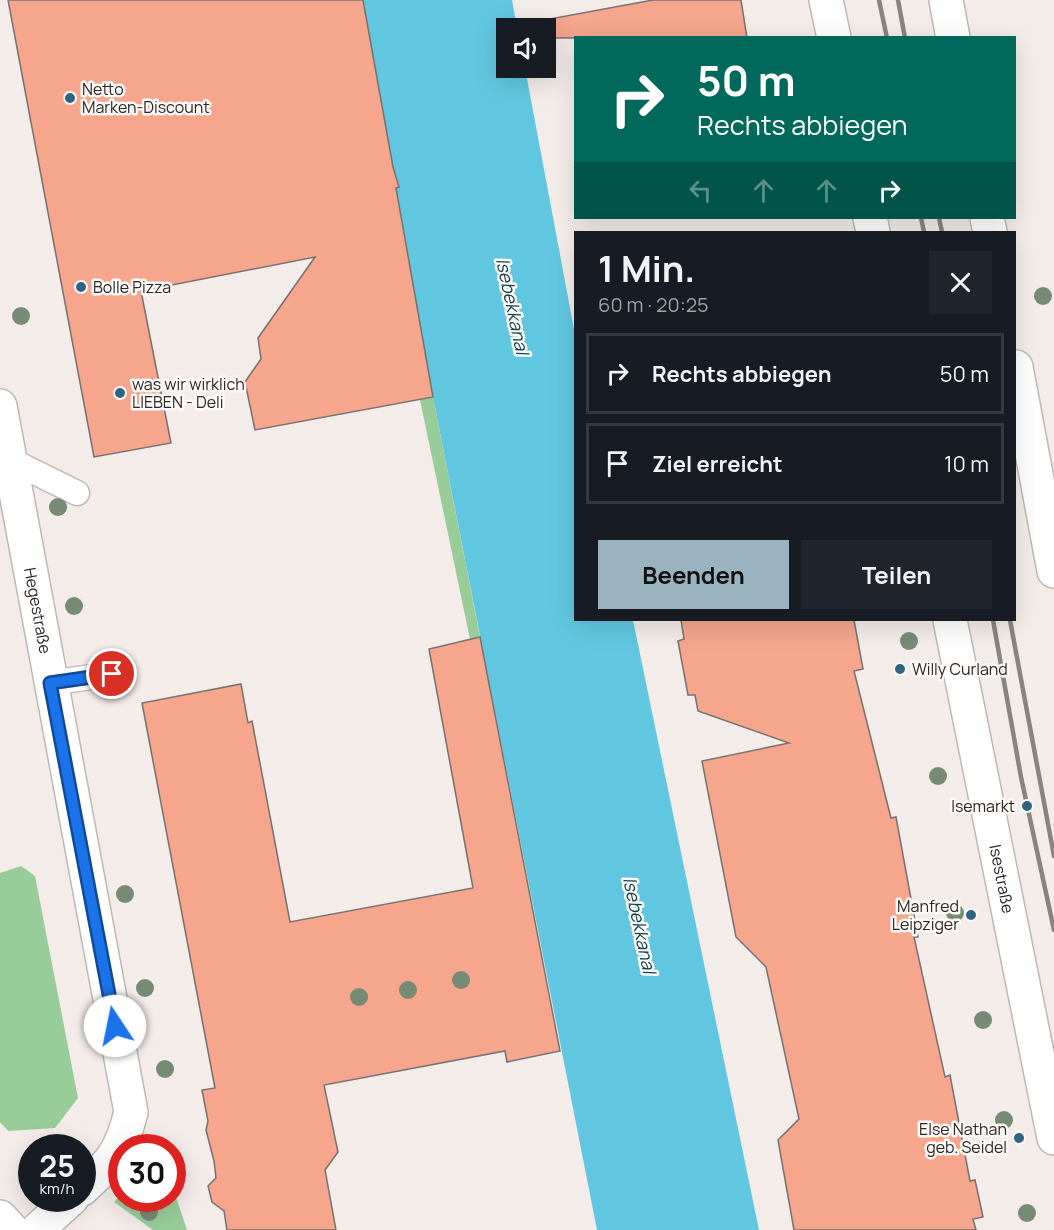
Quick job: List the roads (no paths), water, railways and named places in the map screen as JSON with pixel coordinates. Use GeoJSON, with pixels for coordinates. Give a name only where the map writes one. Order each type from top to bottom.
{"type":"FeatureCollection","features":[{"type":"Feature","properties":{"kind":"street"},"geometry":{"type":"LineString","coordinates":[[826,0],[834,36]]}},
{"type":"Feature","properties":{"kind":"street"},"geometry":{"type":"LineString","coordinates":[[946,0],[953,36]]}},
{"type":"Feature","properties":{"kind":"street"},"geometry":{"type":"LineString","coordinates":[[1016,367],[1054,571]]}},
{"type":"Feature","properties":{"kind":"street","name":"Hegestraße"},"geometry":{"type":"LineString","coordinates":[[0,406],[50,683],[127,1080],[131,1112],[124,1139],[111,1163],[96,1176]]}},
{"type":"Feature","properties":{"kind":"street","name":"Isestraße"},"geometry":{"type":"LineString","coordinates":[[950,621],[1054,1138]]}},
{"type":"Feature","properties":{"kind":"street"},"geometry":{"type":"LineString","coordinates":[[37,1230],[57,1212]]}},
{"type":"Feature","properties":{"kind":"street"},"geometry":{"type":"LineString","coordinates":[[0,1217],[12,1230]]}},
{"type":"Feature","properties":{"kind":"lane"},"geometry":{"type":"LineString","coordinates":[[10,460],[77,494]]}},
{"type":"Feature","properties":{"kind":"lane"},"geometry":{"type":"LineString","coordinates":[[50,683],[112,674]]}},
{"type":"Feature","properties":{"kind":"water","name":"Isebekkanal"},"geometry":{"type":"Polygon","coordinates":[[[363,0],[512,0],[515,18],[496,18],[496,78],[527,78],[574,329],[574,621],[633,621],[759,1230],[597,1230],[433,397],[396,188],[399,186],[393,167],[363,0]]]}},
{"type":"Feature","properties":{"kind":"railway"},"geometry":{"type":"LineString","coordinates":[[879,0],[887,36]]}},
{"type":"Feature","properties":{"kind":"railway"},"geometry":{"type":"LineString","coordinates":[[898,0],[905,36]]}},
{"type":"Feature","properties":{"kind":"railway"},"geometry":{"type":"LineString","coordinates":[[921,219],[924,231]]}},
{"type":"Feature","properties":{"kind":"railway"},"geometry":{"type":"LineString","coordinates":[[939,219],[942,231]]}},
{"type":"Feature","properties":{"kind":"railway"},"geometry":{"type":"LineString","coordinates":[[993,621],[1021,777],[1054,930]]}},
{"type":"Feature","properties":{"kind":"railway"},"geometry":{"type":"LineString","coordinates":[[1010,621],[1054,856]]}},
{"type":"Feature","properties":{"kind":"place","name":"Netto Marken-Discount"},"geometry":{"type":"Point","coordinates":[70,98]}},
{"type":"Feature","properties":{"kind":"place","name":"Bolle Pizza"},"geometry":{"type":"Point","coordinates":[81,287]}},
{"type":"Feature","properties":{"kind":"place","name":"was wir wirklich LIEBEN - Deli"},"geometry":{"type":"Point","coordinates":[120,393]}},
{"type":"Feature","properties":{"kind":"place","name":"Willy Curland"},"geometry":{"type":"Point","coordinates":[900,669]}},
{"type":"Feature","properties":{"kind":"place","name":"Isemarkt"},"geometry":{"type":"Point","coordinates":[1027,806]}},
{"type":"Feature","properties":{"kind":"place","name":"Manfred Leipziger"},"geometry":{"type":"Point","coordinates":[971,915]}},
{"type":"Feature","properties":{"kind":"place","name":"Else Nathan geb. Seidel"},"geometry":{"type":"Point","coordinates":[1019,1138]}}]}
